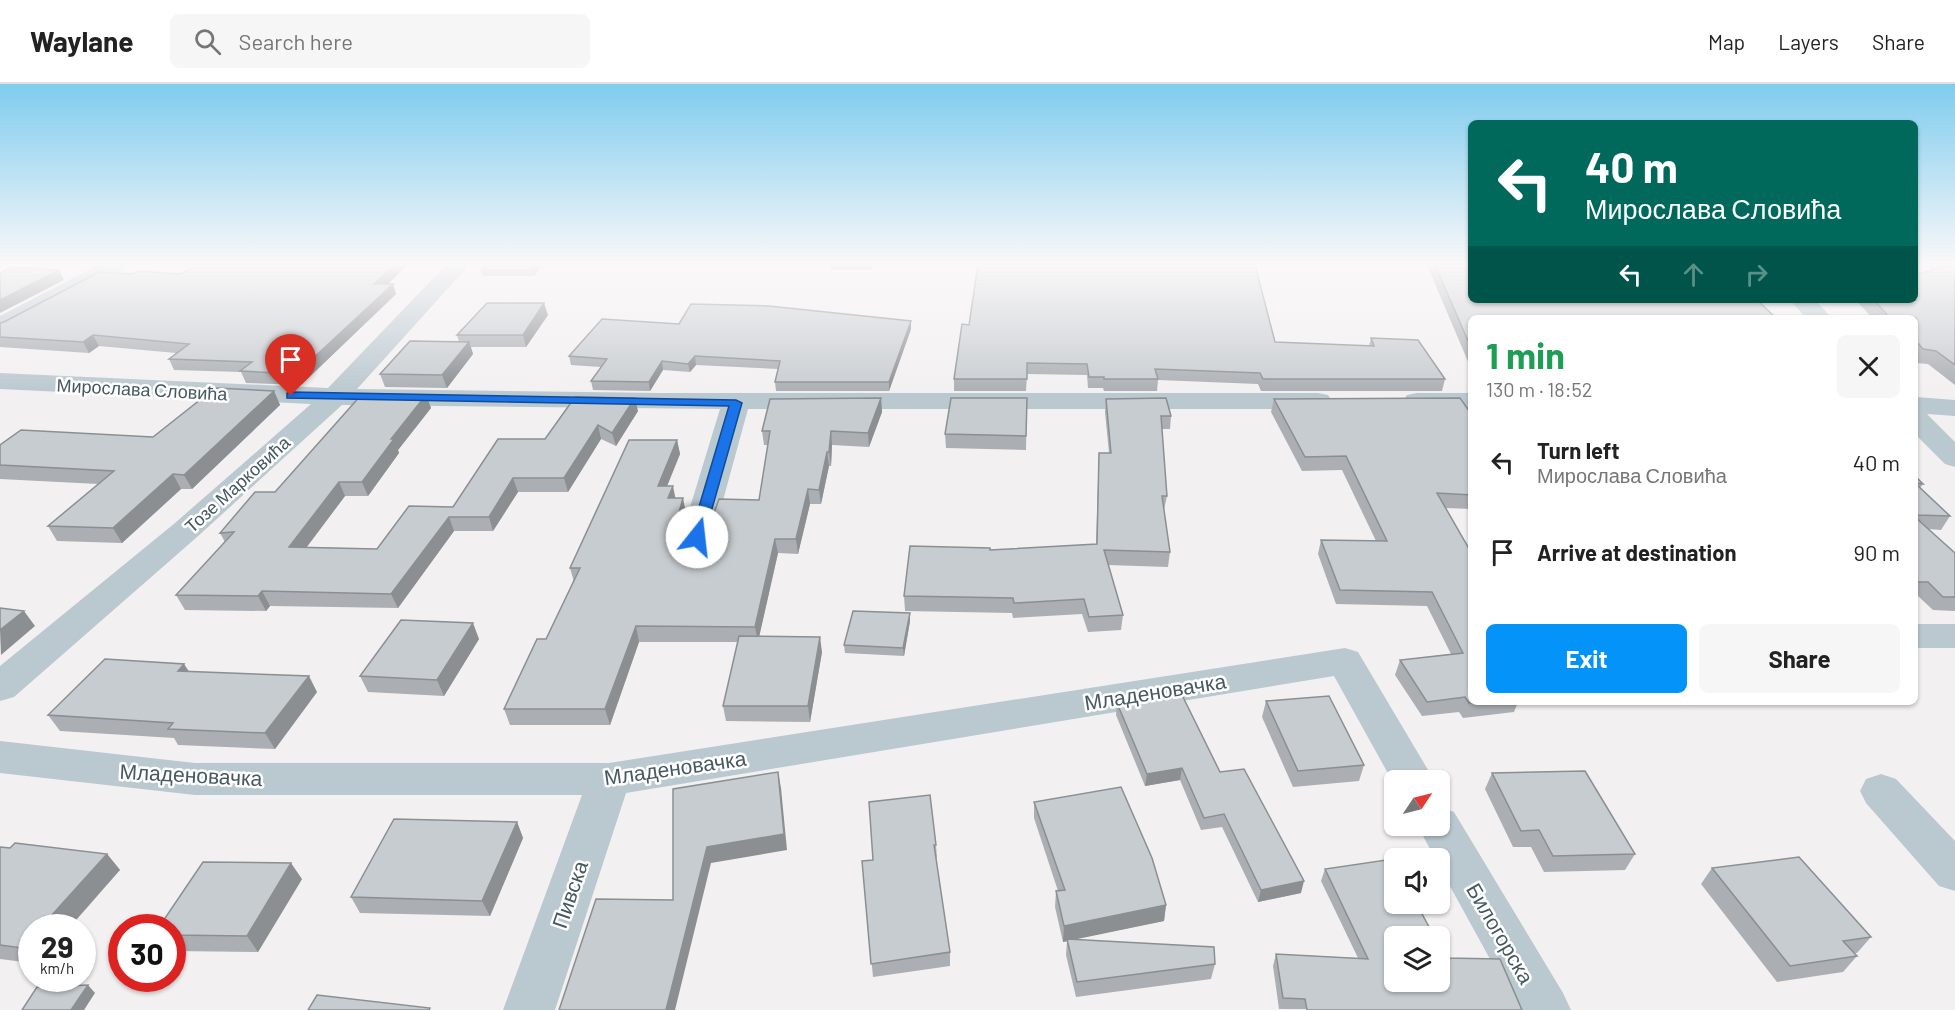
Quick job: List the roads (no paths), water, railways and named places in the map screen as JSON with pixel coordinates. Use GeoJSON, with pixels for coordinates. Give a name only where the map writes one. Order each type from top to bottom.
{"type":"FeatureCollection","features":[{"type":"Feature","properties":{"kind":"street"},"geometry":{"type":"LineString","coordinates":[[0,326],[33,308]]}},
{"type":"Feature","properties":{"kind":"street","name":"Тозе Марковића"},"geometry":{"type":"LineString","coordinates":[[0,687],[186,530],[335,397],[418,308]]}},
{"type":"Feature","properties":{"kind":"street","name":"Мирослава Словића"},"geometry":{"type":"LineString","coordinates":[[0,381],[113,389],[335,397],[736,403],[1345,401]]}},
{"type":"Feature","properties":{"kind":"street"},"geometry":{"type":"LineString","coordinates":[[1391,401],[1468,402]]}},
{"type":"Feature","properties":{"kind":"street"},"geometry":{"type":"LineString","coordinates":[[697,537],[736,403]]}},
{"type":"Feature","properties":{"kind":"street"},"geometry":{"type":"LineString","coordinates":[[1918,405],[1955,408]]}},
{"type":"Feature","properties":{"kind":"street"},"geometry":{"type":"LineString","coordinates":[[1918,421],[1955,458]]}},
{"type":"Feature","properties":{"kind":"street"},"geometry":{"type":"LineString","coordinates":[[1918,636],[1955,636]]}},
{"type":"Feature","properties":{"kind":"street","name":"Младеновачка"},"geometry":{"type":"LineString","coordinates":[[0,757],[195,779],[609,779],[1345,661],[1407,770]]}},
{"type":"Feature","properties":{"kind":"street","name":"Пивска"},"geometry":{"type":"LineString","coordinates":[[529,1010],[609,779]]}},
{"type":"Feature","properties":{"kind":"street"},"geometry":{"type":"LineString","coordinates":[[1881,791],[1955,872]]}},
{"type":"Feature","properties":{"kind":"street","name":"Билогорска"},"geometry":{"type":"LineString","coordinates":[[1445,836],[1545,1010]]}}]}
